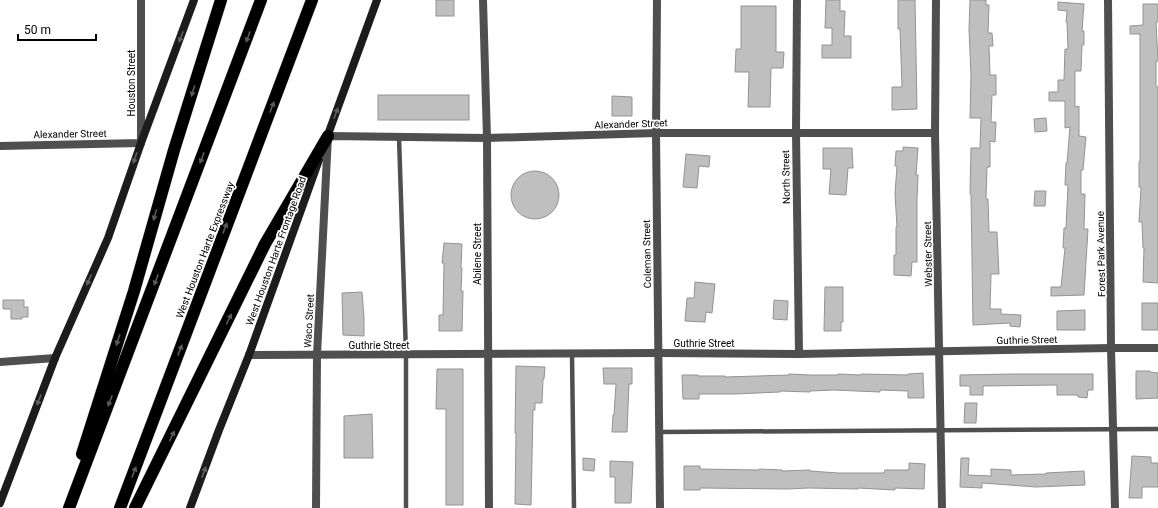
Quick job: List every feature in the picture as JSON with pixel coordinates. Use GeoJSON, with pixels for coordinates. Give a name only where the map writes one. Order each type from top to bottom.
{"type":"FeatureCollection","features":[{"type":"Feature","properties":{"kind":"highway"},"geometry":{"type":"LineString","coordinates":[[64,508],[134,291],[174,150],[221,0]]}},
{"type":"Feature","properties":{"kind":"highway"},"geometry":{"type":"LineString","coordinates":[[69,508],[261,0]]}},
{"type":"Feature","properties":{"kind":"highway","name":"West Houston Harte Expressway"},"geometry":{"type":"LineString","coordinates":[[120,508],[312,0]]}},
{"type":"Feature","properties":{"kind":"highway"},"geometry":{"type":"LineString","coordinates":[[135,508],[265,244],[328,136]]}},
{"type":"Feature","properties":{"kind":"main road"},"geometry":{"type":"LineString","coordinates":[[0,503],[55,358],[108,238],[141,143],[194,0]]}},
{"type":"Feature","properties":{"kind":"main road","name":"West Houston Harte Frontage Road"},"geometry":{"type":"LineString","coordinates":[[190,508],[218,430],[249,355],[377,0]]}},
{"type":"Feature","properties":{"kind":"street","name":"Houston Street"},"geometry":{"type":"LineString","coordinates":[[141,0],[141,143]]}},
{"type":"Feature","properties":{"kind":"street","name":"Abilene Street"},"geometry":{"type":"LineString","coordinates":[[483,0],[487,138],[489,508]]}},
{"type":"Feature","properties":{"kind":"street","name":"Coleman Street"},"geometry":{"type":"LineString","coordinates":[[656,0],[660,508]]}},
{"type":"Feature","properties":{"kind":"street","name":"North Street"},"geometry":{"type":"LineString","coordinates":[[797,0],[796,132],[798,354]]}},
{"type":"Feature","properties":{"kind":"street","name":"Webster Street"},"geometry":{"type":"LineString","coordinates":[[936,0],[935,133],[942,508]]}},
{"type":"Feature","properties":{"kind":"street","name":"Forest Park Avenue"},"geometry":{"type":"LineString","coordinates":[[1108,0],[1115,508]]}},
{"type":"Feature","properties":{"kind":"street","name":"Alexander Street"},"geometry":{"type":"LineString","coordinates":[[328,136],[487,138],[656,133],[935,133]]}},
{"type":"Feature","properties":{"kind":"street","name":"Waco Street"},"geometry":{"type":"LineString","coordinates":[[316,508],[317,355],[328,136]]}},
{"type":"Feature","properties":{"kind":"street","name":"Alexander Street"},"geometry":{"type":"LineString","coordinates":[[0,146],[141,143]]}},
{"type":"Feature","properties":{"kind":"street","name":"Guthrie Street"},"geometry":{"type":"LineString","coordinates":[[249,355],[658,353],[798,354],[1158,348]]}},
{"type":"Feature","properties":{"kind":"street"},"geometry":{"type":"LineString","coordinates":[[0,362],[55,358]]}},
{"type":"Feature","properties":{"kind":"lane"},"geometry":{"type":"LineString","coordinates":[[399,137],[406,354],[406,508]]}},
{"type":"Feature","properties":{"kind":"lane"},"geometry":{"type":"LineString","coordinates":[[572,354],[574,508]]}},
{"type":"Feature","properties":{"kind":"lane"},"geometry":{"type":"LineString","coordinates":[[659,432],[1158,429]]}},
{"type":"Feature","properties":{"kind":"building"},"geometry":{"type":"Polygon","coordinates":[[[436,0],[454,0],[454,16],[436,16],[436,0]]]}},
{"type":"Feature","properties":{"kind":"building"},"geometry":{"type":"Polygon","coordinates":[[[826,0],[840,0],[840,11],[845,11],[844,36],[851,36],[851,58],[822,58],[822,45],[832,45],[832,28],[825,28],[826,0]]]}},
{"type":"Feature","properties":{"kind":"building"},"geometry":{"type":"Polygon","coordinates":[[[898,0],[915,0],[917,109],[892,110],[892,87],[902,87],[900,29],[898,29],[898,0]]]}},
{"type":"Feature","properties":{"kind":"building"},"geometry":{"type":"Polygon","coordinates":[[[970,0],[986,0],[986,5],[989,5],[988,33],[992,33],[993,46],[989,46],[990,75],[996,75],[996,95],[992,95],[991,122],[996,122],[995,142],[990,141],[990,167],[987,167],[986,199],[988,199],[989,232],[997,232],[999,274],[991,274],[990,309],[1001,309],[1001,314],[1021,315],[1020,327],[1010,326],[1010,323],[973,325],[970,194],[971,148],[980,148],[981,118],[970,118],[970,0]]]}},
{"type":"Feature","properties":{"kind":"building"},"geometry":{"type":"Polygon","coordinates":[[[1058,2],[1084,4],[1082,31],[1084,31],[1084,45],[1082,45],[1081,71],[1075,71],[1075,107],[1079,106],[1079,136],[1086,137],[1083,170],[1081,170],[1081,194],[1085,194],[1084,229],[1088,229],[1084,295],[1051,296],[1051,287],[1061,287],[1065,248],[1063,248],[1064,228],[1066,228],[1068,185],[1065,185],[1066,163],[1070,127],[1065,128],[1065,101],[1049,101],[1049,92],[1058,92],[1058,80],[1064,80],[1065,49],[1068,49],[1066,22],[1067,11],[1058,10],[1058,2]]]}},
{"type":"Feature","properties":{"kind":"building"},"geometry":{"type":"Polygon","coordinates":[[[1143,4],[1158,4],[1158,22],[1156,22],[1158,61],[1156,61],[1156,86],[1158,87],[1158,283],[1143,282],[1144,248],[1142,222],[1139,222],[1141,187],[1139,187],[1140,34],[1130,34],[1130,26],[1143,25],[1143,4]]]}},
{"type":"Feature","properties":{"kind":"building"},"geometry":{"type":"Polygon","coordinates":[[[741,6],[776,6],[776,52],[784,52],[783,68],[771,68],[770,107],[748,107],[749,72],[735,72],[736,49],[741,49],[741,6]]]}},
{"type":"Feature","properties":{"kind":"building"},"geometry":{"type":"Polygon","coordinates":[[[378,95],[469,95],[469,120],[378,120],[378,95]]]}},
{"type":"Feature","properties":{"kind":"building"},"geometry":{"type":"Polygon","coordinates":[[[612,96],[632,97],[632,116],[612,116],[612,96]]]}},
{"type":"Feature","properties":{"kind":"building"},"geometry":{"type":"Polygon","coordinates":[[[1046,118],[1047,131],[1035,132],[1034,119],[1046,118]]]}},
{"type":"Feature","properties":{"kind":"building"},"geometry":{"type":"Polygon","coordinates":[[[903,147],[918,148],[916,175],[918,175],[917,262],[912,262],[911,276],[894,275],[894,255],[896,255],[897,227],[895,194],[897,166],[895,166],[896,151],[903,151],[903,147]]]}},
{"type":"Feature","properties":{"kind":"building"},"geometry":{"type":"Polygon","coordinates":[[[823,148],[852,148],[853,168],[848,168],[846,195],[829,194],[831,169],[823,169],[823,148]]]}},
{"type":"Feature","properties":{"kind":"building"},"geometry":{"type":"Polygon","coordinates":[[[686,154],[710,156],[709,167],[699,166],[697,188],[683,187],[686,154]]]}},
{"type":"Feature","properties":{"kind":"building"},"geometry":{"type":"Polygon","coordinates":[[[530,171],[540,171],[552,178],[559,190],[559,200],[552,212],[540,219],[530,219],[522,215],[515,208],[511,200],[511,190],[515,182],[522,175],[530,171]]]}},
{"type":"Feature","properties":{"kind":"building"},"geometry":{"type":"Polygon","coordinates":[[[1035,191],[1046,191],[1045,206],[1034,206],[1035,191]]]}},
{"type":"Feature","properties":{"kind":"building"},"geometry":{"type":"Polygon","coordinates":[[[444,243],[462,244],[462,331],[439,331],[439,315],[443,315],[444,263],[442,263],[444,243]]]}},
{"type":"Feature","properties":{"kind":"building"},"geometry":{"type":"Polygon","coordinates":[[[695,282],[715,284],[712,313],[706,312],[705,322],[685,321],[687,298],[694,298],[695,282]]]}},
{"type":"Feature","properties":{"kind":"building"},"geometry":{"type":"Polygon","coordinates":[[[825,287],[843,287],[843,322],[841,322],[841,331],[824,331],[825,287]]]}},
{"type":"Feature","properties":{"kind":"building"},"geometry":{"type":"Polygon","coordinates":[[[362,292],[364,336],[343,335],[342,293],[362,292]]]}},
{"type":"Feature","properties":{"kind":"building"},"geometry":{"type":"Polygon","coordinates":[[[3,300],[24,300],[24,307],[28,307],[28,317],[22,317],[22,319],[11,319],[11,309],[3,309],[3,300]]]}},
{"type":"Feature","properties":{"kind":"building"},"geometry":{"type":"Polygon","coordinates":[[[774,300],[788,301],[787,320],[773,319],[774,300]]]}},
{"type":"Feature","properties":{"kind":"building"},"geometry":{"type":"Polygon","coordinates":[[[1142,303],[1158,303],[1158,330],[1142,330],[1142,303]]]}},
{"type":"Feature","properties":{"kind":"building"},"geometry":{"type":"Polygon","coordinates":[[[1085,310],[1085,330],[1057,330],[1057,311],[1085,310]]]}},
{"type":"Feature","properties":{"kind":"building"},"geometry":{"type":"Polygon","coordinates":[[[516,366],[545,367],[542,403],[535,403],[535,410],[533,410],[531,505],[515,504],[516,366]]]}},
{"type":"Feature","properties":{"kind":"building"},"geometry":{"type":"Polygon","coordinates":[[[603,368],[632,368],[632,384],[629,384],[627,432],[612,432],[616,384],[604,384],[603,368]]]}},
{"type":"Feature","properties":{"kind":"building"},"geometry":{"type":"Polygon","coordinates":[[[437,369],[463,369],[463,505],[446,505],[446,409],[436,409],[437,369]]]}},
{"type":"Feature","properties":{"kind":"building"},"geometry":{"type":"Polygon","coordinates":[[[1136,371],[1150,371],[1158,373],[1158,398],[1136,399],[1136,371]]]}},
{"type":"Feature","properties":{"kind":"building"},"geometry":{"type":"Polygon","coordinates":[[[923,373],[924,398],[908,398],[908,391],[880,390],[880,392],[834,390],[810,392],[780,391],[734,394],[699,394],[699,399],[683,399],[682,375],[725,377],[789,374],[908,375],[923,373]]]}},
{"type":"Feature","properties":{"kind":"building"},"geometry":{"type":"Polygon","coordinates":[[[1093,374],[1093,390],[1088,390],[1087,398],[1078,397],[1078,395],[1057,395],[1057,385],[983,386],[983,395],[970,395],[970,386],[960,386],[960,375],[1093,374]]]}},
{"type":"Feature","properties":{"kind":"building"},"geometry":{"type":"Polygon","coordinates":[[[965,403],[977,403],[976,423],[964,423],[965,403]]]}},
{"type":"Feature","properties":{"kind":"building"},"geometry":{"type":"Polygon","coordinates":[[[372,414],[373,458],[344,458],[344,416],[372,414]]]}},
{"type":"Feature","properties":{"kind":"building"},"geometry":{"type":"Polygon","coordinates":[[[1132,456],[1151,457],[1151,463],[1158,463],[1158,487],[1142,487],[1142,498],[1129,498],[1132,456]]]}},
{"type":"Feature","properties":{"kind":"building"},"geometry":{"type":"Polygon","coordinates":[[[583,458],[595,459],[594,471],[583,470],[583,458]]]}},
{"type":"Feature","properties":{"kind":"building"},"geometry":{"type":"Polygon","coordinates":[[[961,458],[969,458],[968,475],[991,476],[991,469],[1011,470],[1011,475],[1084,471],[1085,485],[1036,487],[982,483],[982,488],[960,487],[961,458]]]}},
{"type":"Feature","properties":{"kind":"building"},"geometry":{"type":"Polygon","coordinates":[[[610,461],[633,462],[631,503],[615,503],[615,477],[610,477],[610,461]]]}},
{"type":"Feature","properties":{"kind":"building"},"geometry":{"type":"Polygon","coordinates":[[[909,463],[925,464],[924,489],[700,488],[700,490],[684,490],[684,466],[700,466],[700,469],[759,469],[782,471],[810,470],[838,473],[884,473],[885,470],[909,470],[909,463]]]}}]}
